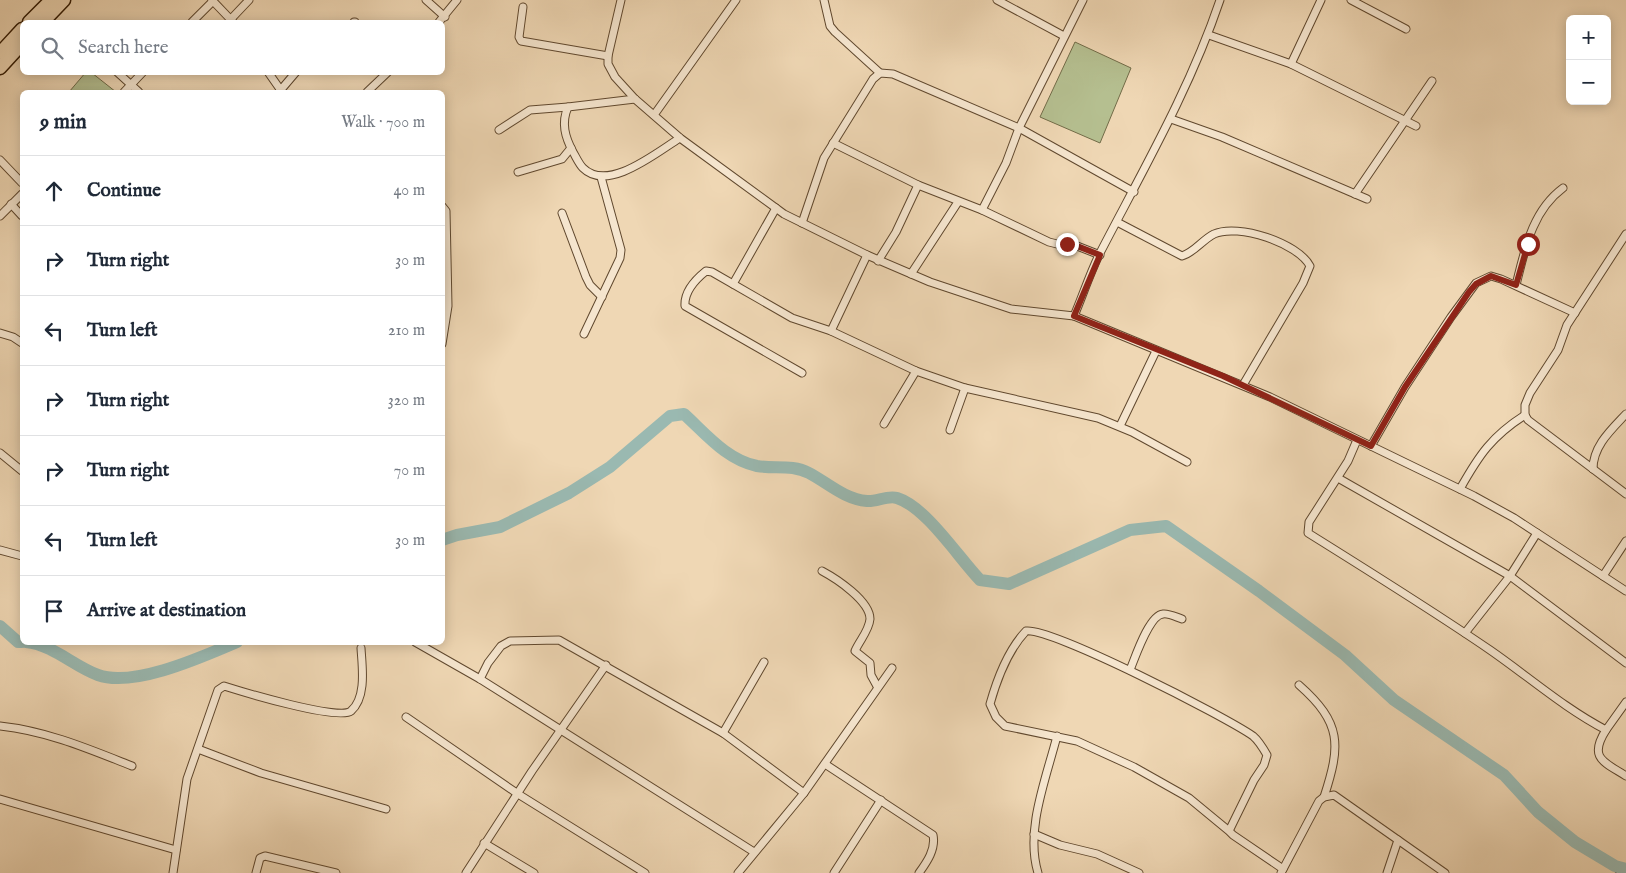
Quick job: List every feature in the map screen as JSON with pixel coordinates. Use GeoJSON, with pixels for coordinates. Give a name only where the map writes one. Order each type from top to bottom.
{"type":"FeatureCollection","features":[{"type":"Feature","properties":{"kind":"highway"},"geometry":{"type":"LineString","coordinates":[[31,20],[51,0]]}},
{"type":"Feature","properties":{"kind":"highway"},"geometry":{"type":"LineString","coordinates":[[45,20],[64,0]]}},
{"type":"Feature","properties":{"kind":"highway"},"geometry":{"type":"LineString","coordinates":[[0,53],[20,32]]}},
{"type":"Feature","properties":{"kind":"highway"},"geometry":{"type":"LineString","coordinates":[[0,68],[20,46]]}},
{"type":"Feature","properties":{"kind":"street"},"geometry":{"type":"LineString","coordinates":[[194,20],[212,0],[231,20]]}},
{"type":"Feature","properties":{"kind":"street"},"geometry":{"type":"LineString","coordinates":[[233,20],[249,0]]}},
{"type":"Feature","properties":{"kind":"street"},"geometry":{"type":"LineString","coordinates":[[426,0],[445,17]]}},
{"type":"Feature","properties":{"kind":"street"},"geometry":{"type":"LineString","coordinates":[[441,20],[457,0]]}},
{"type":"Feature","properties":{"kind":"street"},"geometry":{"type":"LineString","coordinates":[[621,0],[608,56],[608,64],[615,77],[635,99],[680,138],[776,208],[878,261],[911,274],[1011,309],[1074,316],[1243,385],[1460,488],[1537,533],[1626,591]]}},
{"type":"Feature","properties":{"kind":"street"},"geometry":{"type":"LineString","coordinates":[[654,115],[736,0]]}},
{"type":"Feature","properties":{"kind":"street"},"geometry":{"type":"LineString","coordinates":[[824,0],[830,26],[880,73],[893,74],[1019,128],[1134,192]]}},
{"type":"Feature","properties":{"kind":"street"},"geometry":{"type":"LineString","coordinates":[[997,0],[1064,36]]}},
{"type":"Feature","properties":{"kind":"street"},"geometry":{"type":"LineString","coordinates":[[982,210],[1006,163],[1019,128],[1083,0]]}},
{"type":"Feature","properties":{"kind":"street"},"geometry":{"type":"LineString","coordinates":[[1074,316],[1100,255],[1171,119],[1209,35],[1220,0]]}},
{"type":"Feature","properties":{"kind":"street"},"geometry":{"type":"LineString","coordinates":[[1292,64],[1321,0]]}},
{"type":"Feature","properties":{"kind":"street"},"geometry":{"type":"LineString","coordinates":[[1351,0],[1406,29]]}},
{"type":"Feature","properties":{"kind":"street"},"geometry":{"type":"LineString","coordinates":[[523,8],[519,37],[521,41],[608,56]]}},
{"type":"Feature","properties":{"kind":"street"},"geometry":{"type":"LineString","coordinates":[[1209,35],[1292,64],[1416,126]]}},
{"type":"Feature","properties":{"kind":"street"},"geometry":{"type":"LineString","coordinates":[[802,223],[822,165],[833,143],[873,79],[880,73]]}},
{"type":"Feature","properties":{"kind":"street"},"geometry":{"type":"LineString","coordinates":[[120,75],[137,90]]}},
{"type":"Feature","properties":{"kind":"street"},"geometry":{"type":"LineString","coordinates":[[126,90],[140,75]]}},
{"type":"Feature","properties":{"kind":"street"},"geometry":{"type":"LineString","coordinates":[[270,75],[280,90]]}},
{"type":"Feature","properties":{"kind":"street"},"geometry":{"type":"LineString","coordinates":[[282,90],[294,75]]}},
{"type":"Feature","properties":{"kind":"street"},"geometry":{"type":"LineString","coordinates":[[369,90],[385,75]]}},
{"type":"Feature","properties":{"kind":"street"},"geometry":{"type":"LineString","coordinates":[[1355,194],[1432,81]]}},
{"type":"Feature","properties":{"kind":"street"},"geometry":{"type":"LineString","coordinates":[[499,130],[530,110],[568,108],[635,99]]}},
{"type":"Feature","properties":{"kind":"street"},"geometry":{"type":"LineString","coordinates":[[568,108],[563,120],[571,148],[582,167],[602,177],[628,169],[680,138]]}},
{"type":"Feature","properties":{"kind":"street"},"geometry":{"type":"LineString","coordinates":[[1171,119],[1222,137],[1367,199]]}},
{"type":"Feature","properties":{"kind":"street"},"geometry":{"type":"LineString","coordinates":[[833,143],[918,185],[982,210],[1049,242],[1061,245],[1072,244],[1100,255]]}},
{"type":"Feature","properties":{"kind":"street"},"geometry":{"type":"LineString","coordinates":[[518,172],[562,159],[571,148]]}},
{"type":"Feature","properties":{"kind":"street"},"geometry":{"type":"LineString","coordinates":[[0,160],[20,181]]}},
{"type":"Feature","properties":{"kind":"street"},"geometry":{"type":"LineString","coordinates":[[584,334],[620,258],[621,250],[602,177]]}},
{"type":"Feature","properties":{"kind":"street"},"geometry":{"type":"LineString","coordinates":[[878,261],[896,232],[918,185]]}},
{"type":"Feature","properties":{"kind":"street"},"geometry":{"type":"LineString","coordinates":[[1516,285],[1534,225],[1542,208],[1563,188]]}},
{"type":"Feature","properties":{"kind":"street"},"geometry":{"type":"LineString","coordinates":[[0,216],[20,196]]}},
{"type":"Feature","properties":{"kind":"street"},"geometry":{"type":"LineString","coordinates":[[911,274],[958,202]]}},
{"type":"Feature","properties":{"kind":"street"},"geometry":{"type":"LineString","coordinates":[[11,204],[20,214]]}},
{"type":"Feature","properties":{"kind":"street"},"geometry":{"type":"LineString","coordinates":[[733,284],[776,208]]}},
{"type":"Feature","properties":{"kind":"street"},"geometry":{"type":"LineString","coordinates":[[445,210],[448,306],[445,325]]}},
{"type":"Feature","properties":{"kind":"street"},"geometry":{"type":"LineString","coordinates":[[562,213],[586,277],[590,285],[602,297]]}},
{"type":"Feature","properties":{"kind":"street"},"geometry":{"type":"LineString","coordinates":[[1118,222],[1182,256],[1215,234],[1233,231],[1262,236],[1299,253],[1306,259],[1310,266],[1303,283],[1243,385]]}},
{"type":"Feature","properties":{"kind":"street"},"geometry":{"type":"LineString","coordinates":[[1626,234],[1567,325],[1558,350],[1530,393],[1525,405],[1524,414],[1528,420],[1626,494]]}},
{"type":"Feature","properties":{"kind":"street"},"geometry":{"type":"LineString","coordinates":[[831,331],[867,255]]}},
{"type":"Feature","properties":{"kind":"street"},"geometry":{"type":"LineString","coordinates":[[802,373],[684,306],[684,300],[691,288],[706,271],[733,284],[792,318],[831,331],[916,371],[965,388],[1098,418],[1120,426],[1187,462]]}},
{"type":"Feature","properties":{"kind":"street"},"geometry":{"type":"LineString","coordinates":[[1371,446],[1405,387],[1451,317],[1476,284],[1491,276],[1516,285],[1575,313]]}},
{"type":"Feature","properties":{"kind":"street"},"geometry":{"type":"LineString","coordinates":[[0,333],[13,336],[20,341]]}},
{"type":"Feature","properties":{"kind":"street"},"geometry":{"type":"LineString","coordinates":[[1120,426],[1156,351]]}},
{"type":"Feature","properties":{"kind":"street"},"geometry":{"type":"LineString","coordinates":[[884,424],[916,371]]}},
{"type":"Feature","properties":{"kind":"street"},"geometry":{"type":"LineString","coordinates":[[950,430],[965,388]]}},
{"type":"Feature","properties":{"kind":"street"},"geometry":{"type":"LineString","coordinates":[[1460,488],[1478,457],[1492,440],[1524,414]]}},
{"type":"Feature","properties":{"kind":"street"},"geometry":{"type":"LineString","coordinates":[[1593,469],[1595,451],[1611,429],[1626,414]]}},
{"type":"Feature","properties":{"kind":"street"},"geometry":{"type":"LineString","coordinates":[[1357,440],[1338,478],[1309,522],[1308,533],[1465,633],[1577,715],[1606,730]]}},
{"type":"Feature","properties":{"kind":"street"},"geometry":{"type":"LineString","coordinates":[[0,453],[20,469]]}},
{"type":"Feature","properties":{"kind":"street"},"geometry":{"type":"LineString","coordinates":[[1338,478],[1510,576],[1626,663]]}},
{"type":"Feature","properties":{"kind":"street"},"geometry":{"type":"LineString","coordinates":[[1465,633],[1510,576],[1537,533]]}},
{"type":"Feature","properties":{"kind":"street"},"geometry":{"type":"LineString","coordinates":[[1603,576],[1626,541]]}},
{"type":"Feature","properties":{"kind":"street"},"geometry":{"type":"LineString","coordinates":[[0,550],[20,555]]}},
{"type":"Feature","properties":{"kind":"street"},"geometry":{"type":"LineString","coordinates":[[822,571],[838,580],[864,604],[869,612],[870,621],[855,651],[870,663],[871,675],[877,686]]}},
{"type":"Feature","properties":{"kind":"street"},"geometry":{"type":"LineString","coordinates":[[1130,670],[1145,635],[1157,616],[1164,614],[1182,619]]}},
{"type":"Feature","properties":{"kind":"street"},"geometry":{"type":"LineString","coordinates":[[1229,831],[1254,780],[1264,765],[1267,754],[1255,737],[1201,706],[1130,670],[1045,634],[1026,630],[997,679],[990,704],[996,717],[1006,726],[1077,741],[1134,767],[1189,798],[1229,831],[1282,871],[1316,806],[1324,797],[1332,775],[1337,743],[1324,712],[1299,685]]}},
{"type":"Feature","properties":{"kind":"street"},"geometry":{"type":"LineString","coordinates":[[480,679],[495,652],[510,641],[559,640],[723,733],[804,794]]}},
{"type":"Feature","properties":{"kind":"street"},"geometry":{"type":"LineString","coordinates":[[420,645],[480,679],[754,852]]}},
{"type":"Feature","properties":{"kind":"street"},"geometry":{"type":"LineString","coordinates":[[173,873],[187,779],[216,694],[222,686],[315,710],[343,715],[350,712],[358,703],[361,687],[361,648]]}},
{"type":"Feature","properties":{"kind":"street"},"geometry":{"type":"LineString","coordinates":[[723,733],[764,662]]}},
{"type":"Feature","properties":{"kind":"street"},"geometry":{"type":"LineString","coordinates":[[466,873],[560,730],[606,665]]}},
{"type":"Feature","properties":{"kind":"street"},"geometry":{"type":"LineString","coordinates":[[738,873],[804,794],[877,686],[892,668]]}},
{"type":"Feature","properties":{"kind":"street"},"geometry":{"type":"LineString","coordinates":[[1626,702],[1606,730],[1597,749],[1598,755],[1604,762],[1626,776]]}},
{"type":"Feature","properties":{"kind":"street"},"geometry":{"type":"LineString","coordinates":[[406,717],[518,794],[645,873]]}},
{"type":"Feature","properties":{"kind":"street"},"geometry":{"type":"LineString","coordinates":[[0,726],[28,729],[70,741],[132,766]]}},
{"type":"Feature","properties":{"kind":"street"},"geometry":{"type":"LineString","coordinates":[[1038,873],[1034,859],[1034,834],[1057,736]]}},
{"type":"Feature","properties":{"kind":"street"},"geometry":{"type":"LineString","coordinates":[[198,749],[261,774],[386,809]]}},
{"type":"Feature","properties":{"kind":"street"},"geometry":{"type":"LineString","coordinates":[[825,764],[933,835],[933,848],[928,860],[919,873]]}},
{"type":"Feature","properties":{"kind":"street"},"geometry":{"type":"LineString","coordinates":[[1324,797],[1334,795],[1444,873]]}},
{"type":"Feature","properties":{"kind":"street"},"geometry":{"type":"LineString","coordinates":[[0,799],[176,850]]}},
{"type":"Feature","properties":{"kind":"street"},"geometry":{"type":"LineString","coordinates":[[834,873],[881,800]]}},
{"type":"Feature","properties":{"kind":"street"},"geometry":{"type":"LineString","coordinates":[[1034,834],[1060,845],[1097,854],[1139,873]]}},
{"type":"Feature","properties":{"kind":"street"},"geometry":{"type":"LineString","coordinates":[[1387,873],[1398,840]]}},
{"type":"Feature","properties":{"kind":"street"},"geometry":{"type":"LineString","coordinates":[[484,843],[534,873]]}},
{"type":"Feature","properties":{"kind":"street"},"geometry":{"type":"LineString","coordinates":[[256,873],[260,858],[265,856],[336,873]]}},
{"type":"Feature","properties":{"kind":"green space"},"geometry":{"type":"Polygon","coordinates":[[[1075,42],[1131,68],[1100,143],[1040,117],[1075,42]]]}},
{"type":"Feature","properties":{"kind":"green space"},"geometry":{"type":"Polygon","coordinates":[[[83,75],[95,75],[113,90],[71,90],[83,75]]]}},
{"type":"Feature","properties":{"kind":"waterway"},"geometry":{"type":"LineString","coordinates":[[445,539],[500,527],[569,493],[610,467],[670,416],[684,414],[718,445],[746,463],[764,467],[803,470],[844,494],[859,500],[871,501],[893,497],[908,503],[930,522],[980,580],[1009,584],[1130,530],[1166,526],[1259,591],[1345,655],[1394,700],[1504,775],[1538,812],[1575,842],[1615,866],[1626,869]]}},
{"type":"Feature","properties":{"kind":"waterway"},"geometry":{"type":"LineString","coordinates":[[0,626],[20,642]]}},
{"type":"Feature","properties":{"kind":"waterway"},"geometry":{"type":"LineString","coordinates":[[39,645],[89,671],[113,678],[149,674],[169,669],[230,645]]}},
{"type":"Feature","properties":{"kind":"waterway"},"geometry":{"type":"LineString","coordinates":[[1615,866],[1616,873]]}},
{"type":"Feature","properties":{"kind":"route"},"geometry":{"type":"LineString","coordinates":[[1067,244],[1072,244],[1100,255],[1074,316],[1137,344],[1223,376],[1371,446],[1405,387],[1469,292],[1476,284],[1491,276],[1516,285],[1528,244]]}}]}
